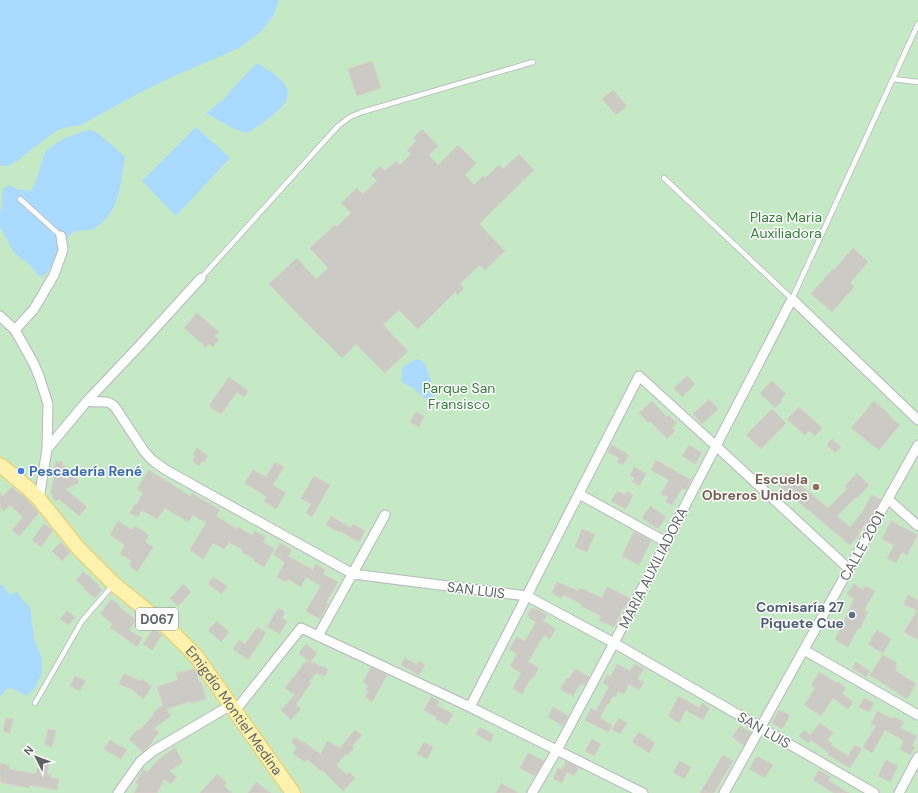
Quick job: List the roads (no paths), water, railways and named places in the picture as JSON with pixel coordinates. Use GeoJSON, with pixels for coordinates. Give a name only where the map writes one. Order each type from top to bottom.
{"type":"FeatureCollection","features":[{"type":"Feature","properties":{"kind":"main road","name":"Emigdio Montiel Medina"},"geometry":{"type":"LineString","coordinates":[[0,465],[39,499],[78,549],[114,584],[168,628],[196,656],[292,793]]}},
{"type":"Feature","properties":{"kind":"street"},"geometry":{"type":"LineString","coordinates":[[15,330],[34,309],[54,275],[63,250],[61,236]]}},
{"type":"Feature","properties":{"kind":"street"},"geometry":{"type":"LineString","coordinates":[[48,449],[87,401],[201,278]]}},
{"type":"Feature","properties":{"kind":"street"},"geometry":{"type":"LineString","coordinates":[[792,299],[918,420]]}},
{"type":"Feature","properties":{"kind":"street","name":"MARIA AUXILIADORA"},"geometry":{"type":"LineString","coordinates":[[532,793],[614,644],[792,299]]}},
{"type":"Feature","properties":{"kind":"street"},"geometry":{"type":"LineString","coordinates":[[0,316],[15,330],[34,364],[48,404],[48,449],[39,499]]}},
{"type":"Feature","properties":{"kind":"street"},"geometry":{"type":"LineString","coordinates":[[470,707],[639,376],[849,569]]}},
{"type":"Feature","properties":{"kind":"street","name":"SAN LUIS"},"geometry":{"type":"LineString","coordinates":[[87,401],[93,403],[106,401],[111,403],[144,451],[152,460],[166,470],[353,574],[527,596],[614,644],[874,793]]}},
{"type":"Feature","properties":{"kind":"street","name":"CALLE 2001"},"geometry":{"type":"LineString","coordinates":[[724,793],[918,445]]}},
{"type":"Feature","properties":{"kind":"street"},"geometry":{"type":"LineString","coordinates":[[579,494],[666,542]]}},
{"type":"Feature","properties":{"kind":"street"},"geometry":{"type":"LineString","coordinates":[[888,498],[918,526]]}},
{"type":"Feature","properties":{"kind":"street"},"geometry":{"type":"LineString","coordinates":[[319,633],[385,515]]}},
{"type":"Feature","properties":{"kind":"street"},"geometry":{"type":"LineString","coordinates":[[118,793],[140,762],[153,751],[233,708],[301,628],[319,633],[643,793]]}},
{"type":"Feature","properties":{"kind":"street"},"geometry":{"type":"LineString","coordinates":[[804,650],[918,715]]}},
{"type":"Feature","properties":{"kind":"street"},"geometry":{"type":"LineString","coordinates":[[900,793],[918,757]]}},
{"type":"Feature","properties":{"kind":"lane"},"geometry":{"type":"LineString","coordinates":[[664,178],[792,299],[918,24]]}},
{"type":"Feature","properties":{"kind":"lane"},"geometry":{"type":"LineString","coordinates":[[201,278],[338,126],[350,117],[362,112],[532,62]]}},
{"type":"Feature","properties":{"kind":"lane"},"geometry":{"type":"LineString","coordinates":[[893,79],[918,82]]}},
{"type":"Feature","properties":{"kind":"lane"},"geometry":{"type":"LineString","coordinates":[[20,199],[61,236]]}},
{"type":"Feature","properties":{"kind":"lane"},"geometry":{"type":"LineString","coordinates":[[35,703],[82,621],[114,584]]}},
{"type":"Feature","properties":{"kind":"water"},"geometry":{"type":"Polygon","coordinates":[[[0,0],[279,0],[273,16],[263,30],[239,48],[141,92],[81,125],[67,127],[56,131],[10,165],[0,166],[0,0]]]}},
{"type":"Feature","properties":{"kind":"water"},"geometry":{"type":"Polygon","coordinates":[[[257,63],[276,75],[287,88],[288,94],[286,101],[280,109],[248,132],[239,131],[206,113],[224,99],[257,63]]]}},
{"type":"Feature","properties":{"kind":"water"},"geometry":{"type":"Polygon","coordinates":[[[196,127],[230,158],[176,216],[142,181],[196,127]]]}},
{"type":"Feature","properties":{"kind":"water"},"geometry":{"type":"Polygon","coordinates":[[[90,130],[98,133],[125,157],[118,197],[109,215],[103,222],[95,228],[77,231],[69,236],[58,257],[45,275],[39,276],[30,265],[13,251],[0,227],[3,189],[10,185],[16,189],[31,191],[37,178],[44,155],[47,151],[52,146],[64,139],[90,130]]]}},
{"type":"Feature","properties":{"kind":"water"},"geometry":{"type":"Polygon","coordinates":[[[417,359],[424,362],[434,389],[432,400],[429,402],[401,380],[403,366],[417,359]]]}},
{"type":"Feature","properties":{"kind":"water"},"geometry":{"type":"Polygon","coordinates":[[[0,585],[4,586],[9,595],[17,592],[30,607],[34,639],[42,659],[42,673],[35,688],[26,696],[10,687],[0,697],[0,585]]]}},
{"type":"Feature","properties":{"kind":"place","name":"Pescadería René"},"geometry":{"type":"Point","coordinates":[21,471]}},
{"type":"Feature","properties":{"kind":"place","name":"Escuela Obreros Unidos"},"geometry":{"type":"Point","coordinates":[816,487]}},
{"type":"Feature","properties":{"kind":"place","name":"Comisaría 27 Piquete Cue"},"geometry":{"type":"Point","coordinates":[852,615]}},
{"type":"Feature","properties":{"kind":"park label","name":"Plaza Maria Auxiliadora"},"geometry":{"type":"Point","coordinates":[786,226]}},
{"type":"Feature","properties":{"kind":"park label","name":"Parque San Fransisco"},"geometry":{"type":"Point","coordinates":[459,396]}}]}
